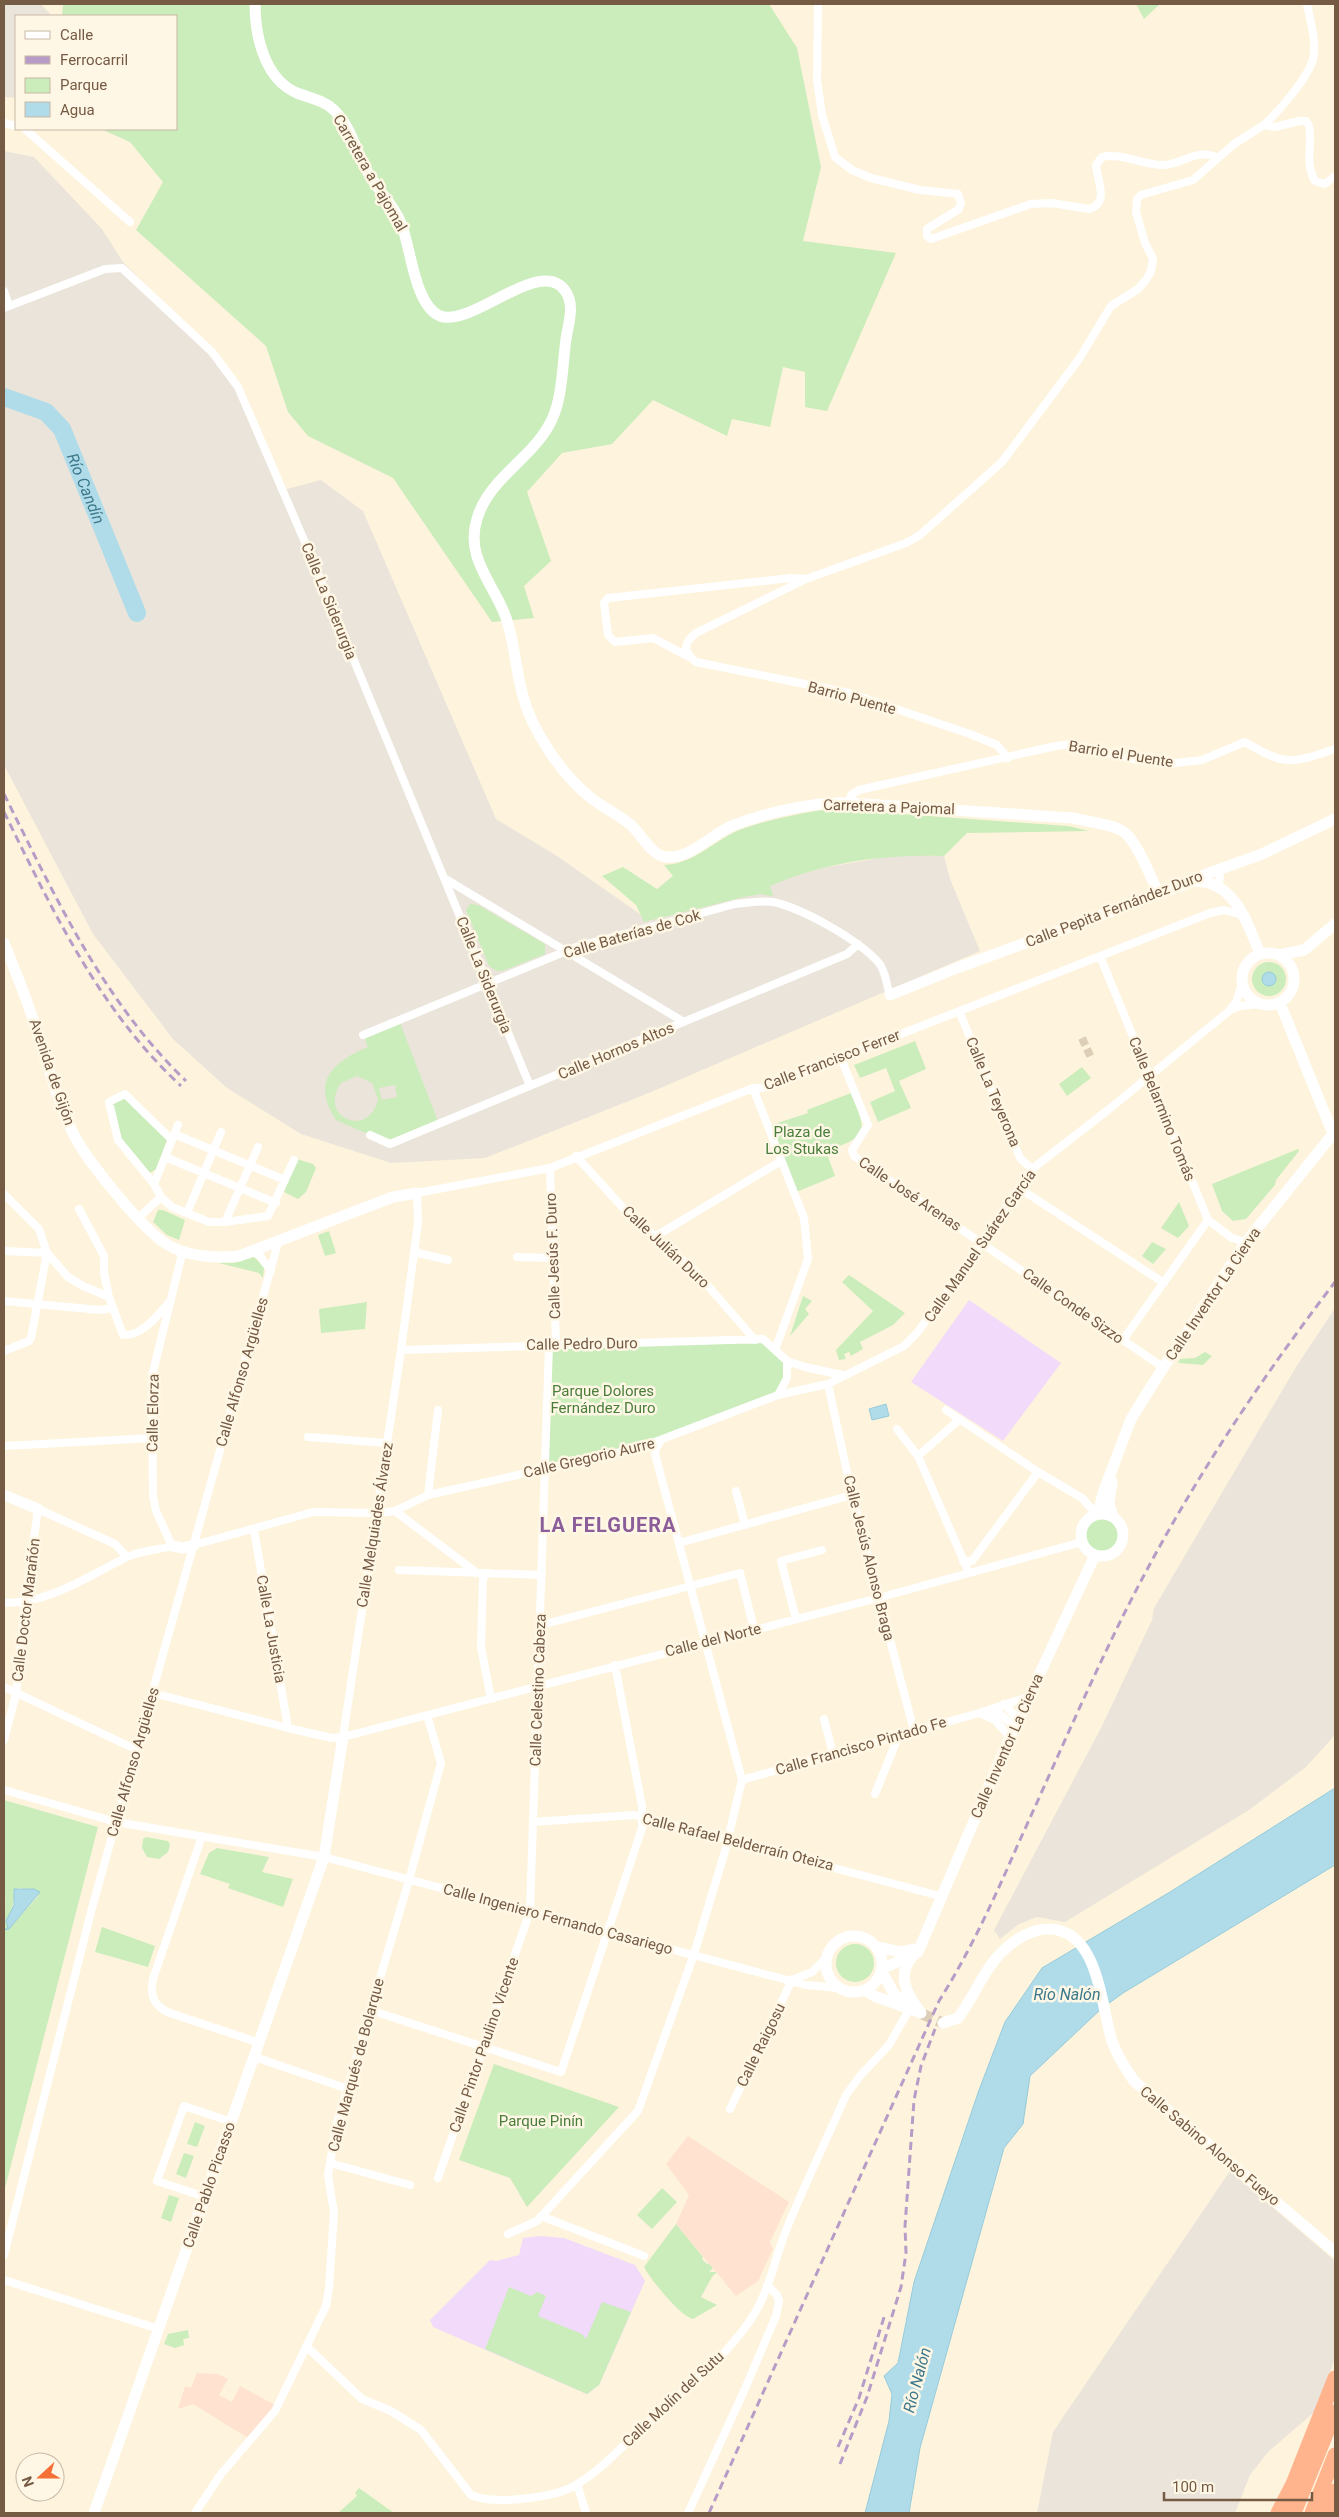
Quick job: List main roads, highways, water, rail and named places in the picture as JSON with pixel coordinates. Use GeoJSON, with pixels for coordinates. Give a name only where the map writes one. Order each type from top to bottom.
{"type":"FeatureCollection","features":[{"type":"Feature","properties":{"kind":"highway"},"geometry":{"type":"LineString","coordinates":[[1278,2513],[1300,2467],[1335,2378]]}},
{"type":"Feature","properties":{"kind":"highway"},"geometry":{"type":"LineString","coordinates":[[1294,2513],[1335,2412]]}},
{"type":"Feature","properties":{"kind":"highway"},"geometry":{"type":"LineString","coordinates":[[1312,2513],[1335,2455]]}},
{"type":"Feature","properties":{"kind":"highway"},"geometry":{"type":"LineString","coordinates":[[1328,2513],[1335,2491]]}},
{"type":"Feature","properties":{"kind":"water"},"geometry":{"type":"Polygon","coordinates":[[[1266,972],[1272,972],[1276,979],[1272,986],[1266,986],[1262,982],[1262,976],[1266,972]]]}},
{"type":"Feature","properties":{"kind":"water"},"geometry":{"type":"Polygon","coordinates":[[[886,1404],[889,1416],[872,1420],[869,1409],[886,1404]]]}},
{"type":"Feature","properties":{"kind":"water","name":"Río Nalón"},"geometry":{"type":"Polygon","coordinates":[[[1335,1788],[1335,1865],[1123,1993],[1101,2009],[1030,2076],[1023,2124],[1004,2148],[920,2448],[909,2513],[865,2513],[889,2421],[892,2394],[884,2376],[898,2363],[914,2282],[979,2090],[1005,2022],[1042,1968],[1170,1892],[1335,1788]]]}},
{"type":"Feature","properties":{"kind":"water"},"geometry":{"type":"Polygon","coordinates":[[[14,1889],[34,1889],[40,1892],[9,1929],[4,1930],[8,1927],[6,1921],[14,1905],[14,1889]]]}},
{"type":"Feature","properties":{"kind":"waterway","name":"Río Candín"},"geometry":{"type":"LineString","coordinates":[[4,397],[46,412],[62,429],[137,613]]}},
{"type":"Feature","properties":{"kind":"tunnel"},"geometry":{"type":"LineString","coordinates":[[1082,1038],[1092,1060]]}},
{"type":"Feature","properties":{"kind":"tunnel"},"geometry":{"type":"LineString","coordinates":[[922,2014],[943,2023]]}},
{"type":"Feature","properties":{"kind":"railway"},"geometry":{"type":"LineString","coordinates":[[4,794],[62,908],[105,981],[129,1016],[156,1050],[186,1081]]}},
{"type":"Feature","properties":{"kind":"railway"},"geometry":{"type":"LineString","coordinates":[[4,812],[80,958],[126,1025],[181,1086]]}},
{"type":"Feature","properties":{"kind":"railway"},"geometry":{"type":"LineString","coordinates":[[709,2513],[939,2001],[962,1962],[992,1903],[1121,1620],[1193,1488],[1275,1363],[1335,1282]]}},
{"type":"Feature","properties":{"kind":"railway"},"geometry":{"type":"LineString","coordinates":[[840,2464],[867,2397],[901,2287],[906,2253],[905,2226],[914,2100],[921,2066],[935,2029]]}},
{"type":"Feature","properties":{"kind":"railway"},"geometry":{"type":"LineString","coordinates":[[838,2447],[859,2398],[885,2314]]}},
{"type":"Feature","properties":{"kind":"district","name":"LA FELGUERA"},"geometry":{"type":"Point","coordinates":[608,1525]}},
{"type":"Feature","properties":{"kind":"park label","name":"Plaza de Los Stukas"},"geometry":{"type":"Point","coordinates":[802,1140]}},
{"type":"Feature","properties":{"kind":"park label","name":"Parque Dolores Fernández Duro"},"geometry":{"type":"Point","coordinates":[603,1400]}},
{"type":"Feature","properties":{"kind":"park label","name":"Parque Pinín"},"geometry":{"type":"Point","coordinates":[541,2121]}}]}
